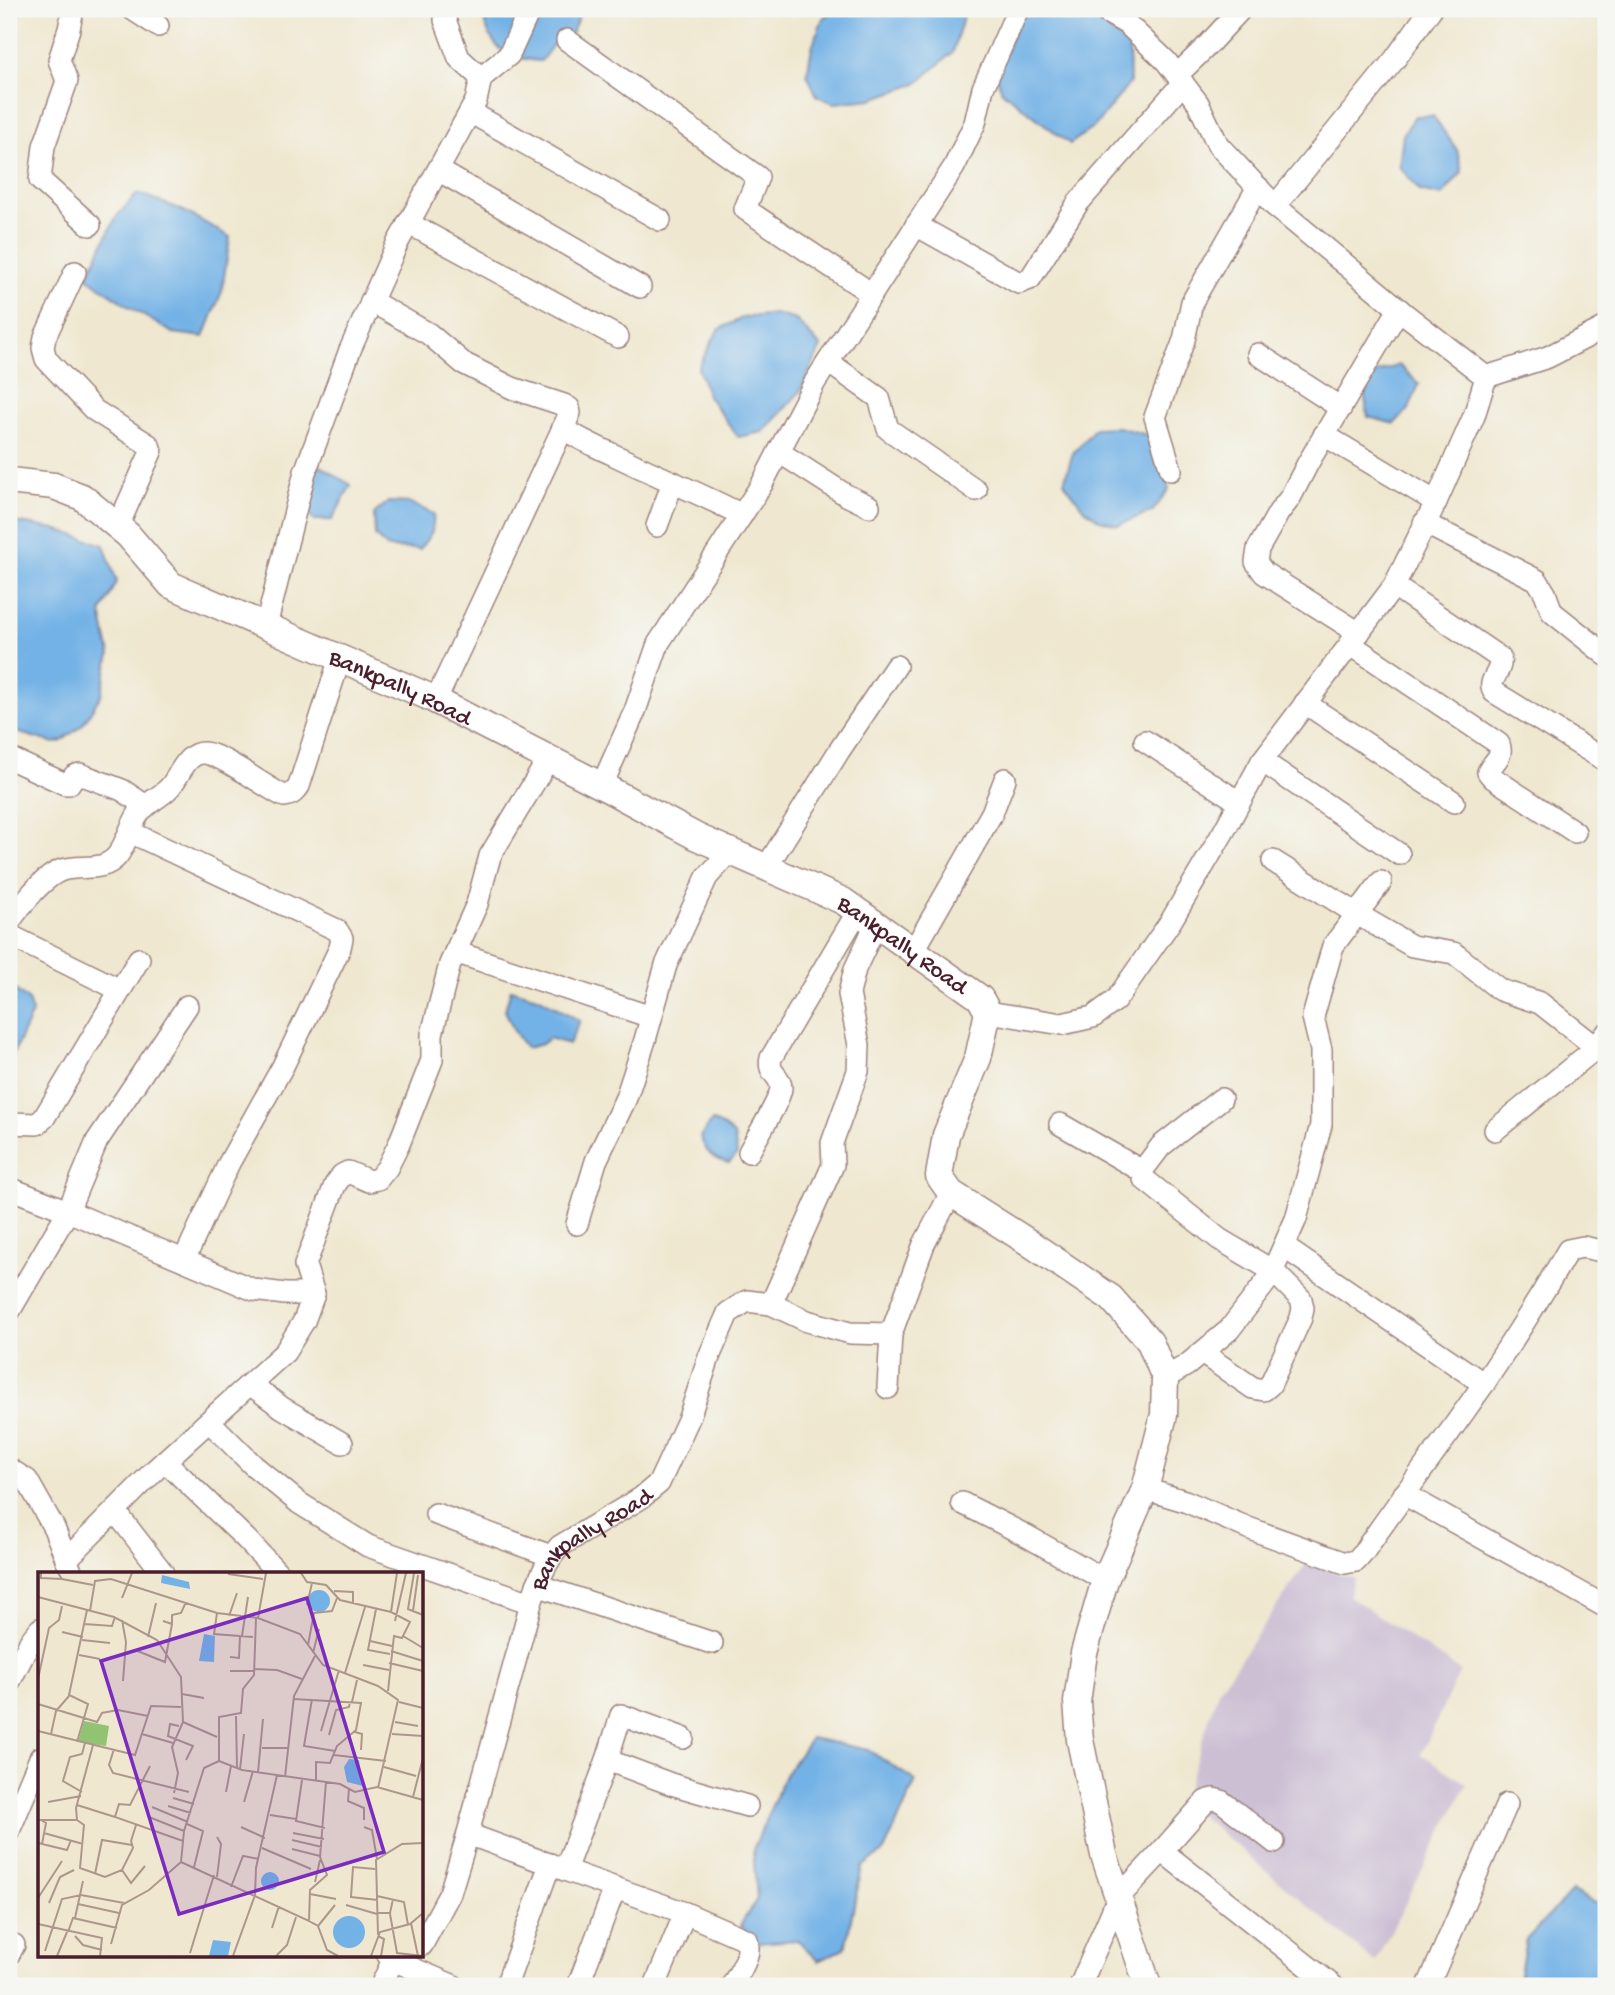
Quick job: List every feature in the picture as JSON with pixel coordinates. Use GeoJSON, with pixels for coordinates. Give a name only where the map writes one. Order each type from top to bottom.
{"type":"FeatureCollection","features":[{"type":"Feature","properties":{"kind":"street"},"geometry":{"type":"LineString","coordinates":[[73,9],[59,60],[67,81],[44,146],[40,180],[90,225]]}},
{"type":"Feature","properties":{"kind":"street"},"geometry":{"type":"LineString","coordinates":[[132,9],[158,26]]}},
{"type":"Feature","properties":{"kind":"street"},"geometry":{"type":"LineString","coordinates":[[447,9],[444,20],[459,58],[481,78]]}},
{"type":"Feature","properties":{"kind":"street"},"geometry":{"type":"LineString","coordinates":[[266,626],[305,472],[350,349],[408,223],[476,101],[481,78],[509,55],[530,9]]}},
{"type":"Feature","properties":{"kind":"street"},"geometry":{"type":"LineString","coordinates":[[602,785],[635,711],[658,645],[762,484],[815,382],[954,167],[975,123],[983,88],[1018,9]]}},
{"type":"Feature","properties":{"kind":"street"},"geometry":{"type":"LineString","coordinates":[[1101,9],[1127,24],[1166,61],[1198,103],[1218,145],[1275,206],[1486,377]]}},
{"type":"Feature","properties":{"kind":"street"},"geometry":{"type":"LineString","coordinates":[[916,225],[1019,283],[1026,282],[1041,264],[1078,203],[1205,48],[1241,9]]}},
{"type":"Feature","properties":{"kind":"street"},"geometry":{"type":"LineString","coordinates":[[1275,206],[1395,59],[1432,9]]}},
{"type":"Feature","properties":{"kind":"street"},"geometry":{"type":"LineString","coordinates":[[567,40],[758,177],[745,209],[872,294]]}},
{"type":"Feature","properties":{"kind":"street"},"geometry":{"type":"LineString","coordinates":[[470,112],[660,220]]}},
{"type":"Feature","properties":{"kind":"street"},"geometry":{"type":"LineString","coordinates":[[438,170],[640,288]]}},
{"type":"Feature","properties":{"kind":"street"},"geometry":{"type":"LineString","coordinates":[[1171,470],[1155,417],[1184,340],[1192,302],[1258,187]]}},
{"type":"Feature","properties":{"kind":"street"},"geometry":{"type":"LineString","coordinates":[[408,223],[618,337]]}},
{"type":"Feature","properties":{"kind":"street"},"geometry":{"type":"LineString","coordinates":[[75,272],[45,337],[43,348],[46,359],[94,410],[140,438],[151,448],[117,526]]}},
{"type":"Feature","properties":{"kind":"street"},"geometry":{"type":"LineString","coordinates":[[371,301],[429,334],[463,363],[512,388],[564,405],[569,408],[570,413],[436,700]]}},
{"type":"Feature","properties":{"kind":"street"},"geometry":{"type":"LineString","coordinates":[[1399,309],[1258,549],[1256,562],[1265,573],[1499,744],[1501,754],[1488,772],[1493,778],[1575,832]]}},
{"type":"Feature","properties":{"kind":"street"},"geometry":{"type":"LineString","coordinates":[[1486,377],[1548,356],[1606,327]]}},
{"type":"Feature","properties":{"kind":"street"},"geometry":{"type":"LineString","coordinates":[[1258,354],[1341,408]]}},
{"type":"Feature","properties":{"kind":"street"},"geometry":{"type":"LineString","coordinates":[[828,362],[879,398],[888,429],[976,490]]}},
{"type":"Feature","properties":{"kind":"street"},"geometry":{"type":"LineString","coordinates":[[988,1012],[1062,1024],[1093,1017],[1116,1000],[1171,921],[1262,761],[1394,586],[1436,502],[1474,416],[1486,377]]}},
{"type":"Feature","properties":{"kind":"street"},"geometry":{"type":"LineString","coordinates":[[563,428],[575,437],[742,515]]}},
{"type":"Feature","properties":{"kind":"street"},"geometry":{"type":"LineString","coordinates":[[1324,435],[1436,502]]}},
{"type":"Feature","properties":{"kind":"street"},"geometry":{"type":"LineString","coordinates":[[779,452],[846,495],[869,506]]}},
{"type":"Feature","properties":{"kind":"street","name":"Bankpally Road"},"geometry":{"type":"LineString","coordinates":[[9,481],[54,486],[82,497],[128,535],[171,585],[436,700],[698,837],[843,901],[980,998],[988,1012],[978,1058],[946,1135],[939,1176],[951,1193]]}},
{"type":"Feature","properties":{"kind":"street"},"geometry":{"type":"LineString","coordinates":[[657,526],[673,482]]}},
{"type":"Feature","properties":{"kind":"street"},"geometry":{"type":"LineString","coordinates":[[1424,523],[1536,580],[1545,593],[1552,612],[1606,655]]}},
{"type":"Feature","properties":{"kind":"street"},"geometry":{"type":"LineString","coordinates":[[1394,586],[1500,658],[1501,667],[1491,683],[1494,692],[1606,761]]}},
{"type":"Feature","properties":{"kind":"street"},"geometry":{"type":"LineString","coordinates":[[9,922],[50,877],[74,868],[107,865],[119,852],[138,814],[172,785],[189,759],[196,754],[205,753],[219,758],[284,796],[295,792],[340,658]]}},
{"type":"Feature","properties":{"kind":"street"},"geometry":{"type":"LineString","coordinates":[[766,868],[896,666]]}},
{"type":"Feature","properties":{"kind":"street"},"geometry":{"type":"LineString","coordinates":[[1305,704],[1454,802]]}},
{"type":"Feature","properties":{"kind":"street"},"geometry":{"type":"LineString","coordinates":[[1145,741],[1239,802]]}},
{"type":"Feature","properties":{"kind":"street"},"geometry":{"type":"LineString","coordinates":[[9,758],[65,784],[69,784],[74,776],[80,774],[122,790],[146,806]]}},
{"type":"Feature","properties":{"kind":"street"},"geometry":{"type":"LineString","coordinates":[[9,1469],[27,1480],[54,1528],[69,1567],[115,1511],[165,1461],[285,1352],[304,1321],[314,1294],[305,1265],[335,1185],[342,1175],[348,1172],[369,1181],[378,1179],[387,1168],[432,1060],[432,1034],[450,964],[477,904],[490,856],[550,758]]}},
{"type":"Feature","properties":{"kind":"street"},"geometry":{"type":"LineString","coordinates":[[1262,761],[1399,853]]}},
{"type":"Feature","properties":{"kind":"street"},"geometry":{"type":"LineString","coordinates":[[914,950],[992,813],[1005,779]]}},
{"type":"Feature","properties":{"kind":"street"},"geometry":{"type":"LineString","coordinates":[[130,832],[337,930],[342,937],[333,964],[284,1066],[229,1163],[184,1259]]}},
{"type":"Feature","properties":{"kind":"street"},"geometry":{"type":"LineString","coordinates":[[577,1224],[596,1161],[626,1098],[666,965],[707,877],[730,852]]}},
{"type":"Feature","properties":{"kind":"street"},"geometry":{"type":"LineString","coordinates":[[1273,860],[1412,946],[1454,953],[1500,990],[1540,1003],[1603,1046],[1495,1130]]}},
{"type":"Feature","properties":{"kind":"street"},"geometry":{"type":"LineString","coordinates":[[1165,1378],[1187,1365],[1229,1330],[1270,1277],[1284,1247],[1296,1219],[1321,1125],[1321,1051],[1313,1017],[1334,946],[1381,882]]}},
{"type":"Feature","properties":{"kind":"street"},"geometry":{"type":"LineString","coordinates":[[749,1152],[778,1098],[781,1087],[779,1079],[771,1071],[771,1058],[867,918]]}},
{"type":"Feature","properties":{"kind":"street"},"geometry":{"type":"LineString","coordinates":[[867,918],[849,994],[859,1045],[858,1071],[832,1143],[833,1165],[771,1304],[807,1321],[850,1333],[891,1334]]}},
{"type":"Feature","properties":{"kind":"street"},"geometry":{"type":"LineString","coordinates":[[9,934],[120,990]]}},
{"type":"Feature","properties":{"kind":"street"},"geometry":{"type":"LineString","coordinates":[[455,952],[651,1017]]}},
{"type":"Feature","properties":{"kind":"street"},"geometry":{"type":"LineString","coordinates":[[9,1123],[37,1124],[44,1118],[139,959]]}},
{"type":"Feature","properties":{"kind":"street"},"geometry":{"type":"LineString","coordinates":[[9,1312],[68,1211],[97,1141],[187,1006]]}},
{"type":"Feature","properties":{"kind":"street"},"geometry":{"type":"LineString","coordinates":[[1142,1171],[1161,1146],[1221,1099]]}},
{"type":"Feature","properties":{"kind":"street"},"geometry":{"type":"LineString","coordinates":[[1060,1124],[1142,1171],[1144,1179],[1219,1239],[1273,1271],[1301,1299],[1301,1318],[1270,1385],[1264,1390],[1253,1388],[1202,1353]]}},
{"type":"Feature","properties":{"kind":"street"},"geometry":{"type":"LineString","coordinates":[[9,1188],[254,1290],[314,1294]]}},
{"type":"Feature","properties":{"kind":"street"},"geometry":{"type":"LineString","coordinates":[[888,1388],[891,1334],[924,1244],[951,1193],[1111,1298],[1150,1342],[1165,1378],[1164,1415],[1144,1489],[1105,1580],[1084,1653],[1077,1702],[1080,1741],[1104,1855],[1148,1986]]}},
{"type":"Feature","properties":{"kind":"street"},"geometry":{"type":"LineString","coordinates":[[1284,1247],[1484,1384]]}},
{"type":"Feature","properties":{"kind":"street"},"geometry":{"type":"LineString","coordinates":[[1144,1489],[1185,1501],[1248,1528],[1345,1563],[1356,1561],[1484,1384],[1568,1250],[1583,1247],[1606,1252]]}},
{"type":"Feature","properties":{"kind":"street","name":"Bankpally Road"},"geometry":{"type":"LineString","coordinates":[[424,1941],[450,1893],[534,1594],[551,1556],[560,1546],[641,1498],[659,1483],[689,1418],[709,1357],[728,1314],[747,1301],[771,1304]]}},
{"type":"Feature","properties":{"kind":"street"},"geometry":{"type":"LineString","coordinates":[[250,1384],[281,1407],[342,1443]]}},
{"type":"Feature","properties":{"kind":"street"},"geometry":{"type":"LineString","coordinates":[[210,1422],[253,1465],[299,1503],[368,1546],[712,1643]]}},
{"type":"Feature","properties":{"kind":"street"},"geometry":{"type":"LineString","coordinates":[[165,1461],[246,1539],[276,1572]]}},
{"type":"Feature","properties":{"kind":"street"},"geometry":{"type":"LineString","coordinates":[[1404,1494],[1606,1607]]}},
{"type":"Feature","properties":{"kind":"street"},"geometry":{"type":"LineString","coordinates":[[962,1503],[1026,1535],[1105,1580]]}},
{"type":"Feature","properties":{"kind":"street"},"geometry":{"type":"LineString","coordinates":[[115,1511],[162,1572]]}},
{"type":"Feature","properties":{"kind":"street"},"geometry":{"type":"LineString","coordinates":[[436,1514],[551,1556]]}},
{"type":"Feature","properties":{"kind":"street"},"geometry":{"type":"LineString","coordinates":[[9,1683],[38,1631]]}},
{"type":"Feature","properties":{"kind":"street"},"geometry":{"type":"LineString","coordinates":[[506,1986],[607,1760],[621,1715],[683,1738]]}},
{"type":"Feature","properties":{"kind":"street"},"geometry":{"type":"LineString","coordinates":[[607,1760],[671,1784],[747,1807]]}},
{"type":"Feature","properties":{"kind":"street"},"geometry":{"type":"LineString","coordinates":[[9,1831],[38,1763]]}},
{"type":"Feature","properties":{"kind":"street"},"geometry":{"type":"LineString","coordinates":[[1080,1986],[1118,1898],[1206,1801],[1222,1801],[1274,1842]]}},
{"type":"Feature","properties":{"kind":"street"},"geometry":{"type":"LineString","coordinates":[[1428,1986],[1507,1804]]}},
{"type":"Feature","properties":{"kind":"street"},"geometry":{"type":"LineString","coordinates":[[468,1834],[685,1913],[747,1940],[749,1948],[732,1986]]}},
{"type":"Feature","properties":{"kind":"street"},"geometry":{"type":"LineString","coordinates":[[1162,1851],[1333,1986]]}},
{"type":"Feature","properties":{"kind":"street"},"geometry":{"type":"LineString","coordinates":[[578,1986],[615,1888]]}},
{"type":"Feature","properties":{"kind":"street"},"geometry":{"type":"LineString","coordinates":[[655,1986],[685,1913]]}},
{"type":"Feature","properties":{"kind":"street"},"geometry":{"type":"LineString","coordinates":[[381,1986],[402,1959],[454,1986]]}},
{"type":"Feature","properties":{"kind":"shaded area"},"geometry":{"type":"Polygon","coordinates":[[[1306,1564],[1353,1577],[1349,1596],[1460,1671],[1421,1754],[1467,1784],[1375,1962],[1183,1801],[1218,1691],[1306,1564]]]}},
{"type":"Feature","properties":{"kind":"water"},"geometry":{"type":"Polygon","coordinates":[[[482,9],[582,9],[572,32],[553,45],[541,61],[517,57],[500,48],[488,33],[482,9]]]}},
{"type":"Feature","properties":{"kind":"water"},"geometry":{"type":"Polygon","coordinates":[[[834,9],[960,9],[964,14],[953,52],[916,84],[872,99],[834,103],[817,96],[807,74],[812,47],[823,18],[834,9]]]}},
{"type":"Feature","properties":{"kind":"water"},"geometry":{"type":"Polygon","coordinates":[[[1024,9],[1073,9],[1098,20],[1129,46],[1130,83],[1095,126],[1070,144],[1002,91],[995,75],[1024,9]]]}},
{"type":"Feature","properties":{"kind":"water"},"geometry":{"type":"Polygon","coordinates":[[[1415,116],[1433,116],[1457,150],[1462,172],[1442,196],[1420,191],[1399,166],[1403,135],[1415,116]]]}},
{"type":"Feature","properties":{"kind":"water"},"geometry":{"type":"Polygon","coordinates":[[[138,193],[184,211],[230,237],[222,291],[204,337],[173,333],[129,307],[87,277],[116,217],[138,193]]]}},
{"type":"Feature","properties":{"kind":"water"},"geometry":{"type":"Polygon","coordinates":[[[775,314],[796,320],[821,347],[800,392],[763,432],[738,437],[708,396],[698,368],[718,330],[742,318],[775,314]]]}},
{"type":"Feature","properties":{"kind":"water"},"geometry":{"type":"Polygon","coordinates":[[[1399,365],[1419,384],[1409,409],[1394,424],[1368,417],[1364,391],[1376,373],[1399,365]]]}},
{"type":"Feature","properties":{"kind":"water"},"geometry":{"type":"Polygon","coordinates":[[[1118,427],[1155,437],[1169,489],[1153,511],[1118,525],[1100,520],[1083,508],[1064,482],[1073,453],[1095,428],[1118,427]]]}},
{"type":"Feature","properties":{"kind":"water"},"geometry":{"type":"Polygon","coordinates":[[[316,463],[351,485],[332,520],[314,520],[303,506],[316,463]]]}},
{"type":"Feature","properties":{"kind":"water"},"geometry":{"type":"Polygon","coordinates":[[[388,502],[410,503],[434,514],[432,532],[420,549],[388,548],[375,536],[374,514],[388,502]]]}},
{"type":"Feature","properties":{"kind":"water"},"geometry":{"type":"Polygon","coordinates":[[[9,521],[55,529],[104,545],[117,582],[101,613],[110,654],[101,695],[83,724],[62,741],[54,743],[9,730],[9,521]]]}},
{"type":"Feature","properties":{"kind":"water"},"geometry":{"type":"Polygon","coordinates":[[[9,985],[28,1000],[32,1013],[9,1063],[9,985]]]}},
{"type":"Feature","properties":{"kind":"water"},"geometry":{"type":"Polygon","coordinates":[[[511,989],[540,998],[580,1021],[569,1044],[549,1038],[542,1044],[526,1048],[513,1029],[505,1010],[511,989]]]}},
{"type":"Feature","properties":{"kind":"water"},"geometry":{"type":"Polygon","coordinates":[[[712,1121],[734,1135],[737,1155],[729,1163],[710,1154],[700,1137],[712,1121]]]}},
{"type":"Feature","properties":{"kind":"water"},"geometry":{"type":"Polygon","coordinates":[[[811,1738],[868,1750],[916,1781],[884,1851],[862,1867],[845,1948],[818,1961],[798,1940],[756,1943],[740,1926],[757,1899],[753,1850],[785,1775],[811,1738]]]}},
{"type":"Feature","properties":{"kind":"water"},"geometry":{"type":"Polygon","coordinates":[[[1572,1891],[1606,1909],[1606,1986],[1520,1986],[1526,1940],[1572,1891]]]}}]}
